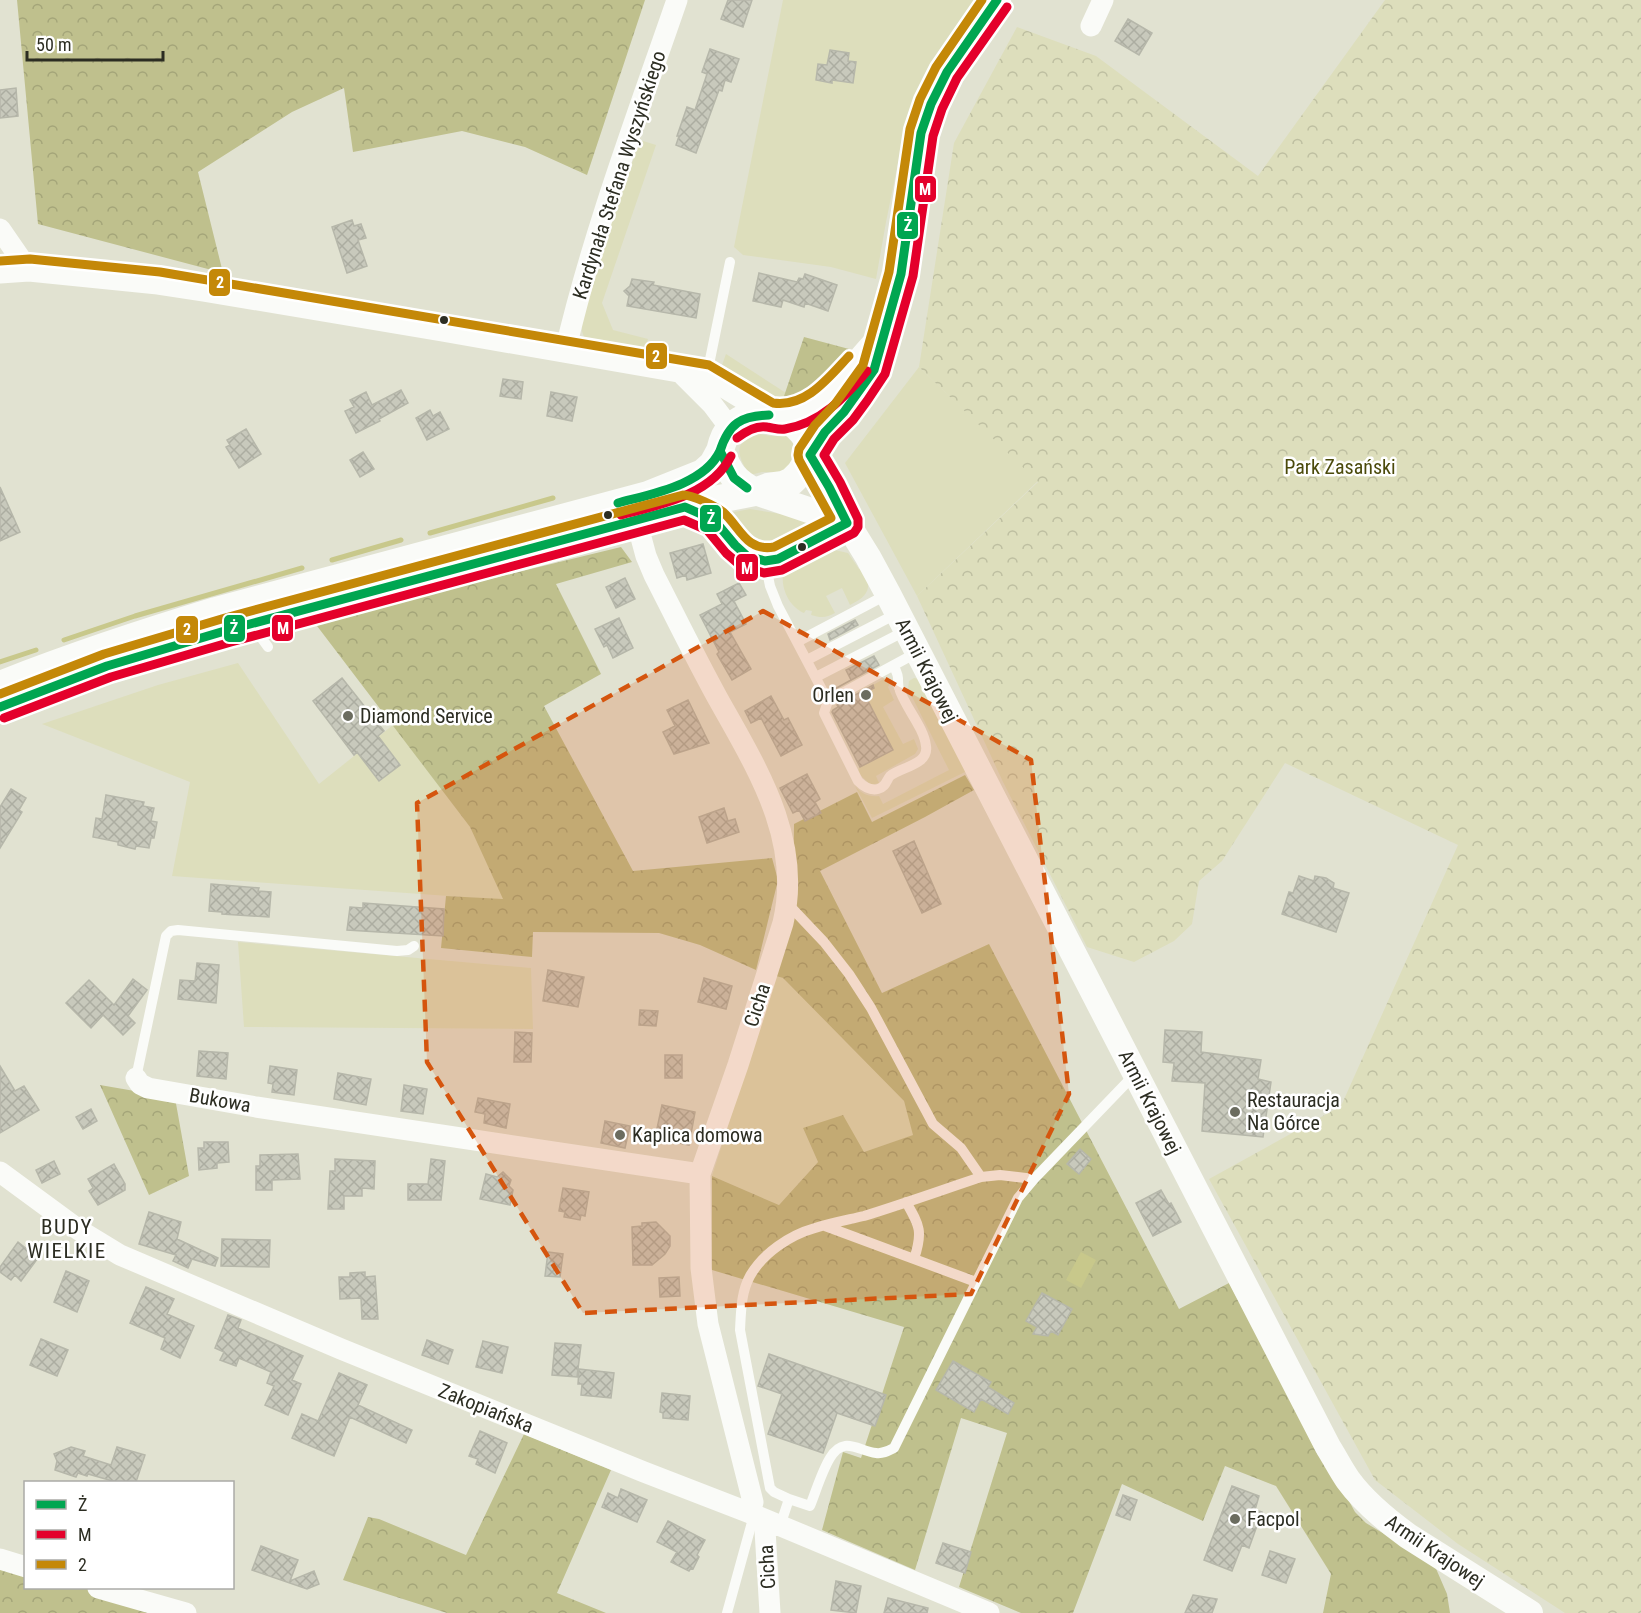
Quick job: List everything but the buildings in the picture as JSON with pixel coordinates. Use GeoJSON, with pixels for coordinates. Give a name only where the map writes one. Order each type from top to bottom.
{"type":"FeatureCollection","features":[{"type":"Feature","properties":{"kind":"main road"},"geometry":{"type":"LineString","coordinates":[[1,701],[107,666],[251,624],[636,519],[755,492],[792,481],[800,473],[825,432],[844,412],[874,370],[901,274],[921,132],[931,104],[947,72],[997,0]]}},
{"type":"Feature","properties":{"kind":"main road"},"geometry":{"type":"LineString","coordinates":[[1,701],[57,662],[149,631],[648,495],[703,473],[713,464],[725,439],[740,420],[753,415],[774,417],[796,414],[815,405],[833,391],[882,337]]}},
{"type":"Feature","properties":{"kind":"main road"},"geometry":{"type":"LineString","coordinates":[[774,417],[794,424],[803,433],[810,455]]}},
{"type":"Feature","properties":{"kind":"main road"},"geometry":{"type":"LineString","coordinates":[[725,439],[734,478],[741,485],[755,492]]}},
{"type":"Feature","properties":{"kind":"street","name":"Kardynała Stefana Wyszyńskiego"},"geometry":{"type":"LineString","coordinates":[[565,352],[609,196],[677,0]]}},
{"type":"Feature","properties":{"kind":"street"},"geometry":{"type":"LineString","coordinates":[[1091,26],[1103,0]]}},
{"type":"Feature","properties":{"kind":"street"},"geometry":{"type":"LineString","coordinates":[[0,229],[29,271]]}},
{"type":"Feature","properties":{"kind":"street"},"geometry":{"type":"LineString","coordinates":[[0,273],[29,271],[148,283],[565,352],[682,374],[774,417]]}},
{"type":"Feature","properties":{"kind":"street"},"geometry":{"type":"LineString","coordinates":[[705,385],[722,416],[725,439]]}},
{"type":"Feature","properties":{"kind":"street","name":"Armii Krajowej"},"geometry":{"type":"LineString","coordinates":[[810,455],[903,622],[1323,1437],[1348,1480],[1366,1501],[1408,1536],[1530,1613]]}},
{"type":"Feature","properties":{"kind":"street"},"geometry":{"type":"LineString","coordinates":[[755,492],[846,523]]}},
{"type":"Feature","properties":{"kind":"street","name":"Cicha"},"geometry":{"type":"LineString","coordinates":[[636,519],[646,556],[654,575],[745,746],[770,798],[784,846],[788,884],[783,923],[738,1065],[700,1174],[701,1268],[708,1324],[753,1502],[763,1518],[770,1613]]}},
{"type":"Feature","properties":{"kind":"street","name":"Bukowa"},"geometry":{"type":"LineString","coordinates":[[136,1078],[140,1084],[148,1088],[256,1107],[700,1174]]}},
{"type":"Feature","properties":{"kind":"street","name":"Zakopiańska"},"geometry":{"type":"LineString","coordinates":[[0,1172],[79,1230],[120,1255],[341,1349],[763,1518],[989,1613]]}},
{"type":"Feature","properties":{"kind":"street"},"geometry":{"type":"LineString","coordinates":[[0,1559],[24,1565]]}},
{"type":"Feature","properties":{"kind":"street"},"geometry":{"type":"LineString","coordinates":[[105,1589],[186,1613]]}},
{"type":"Feature","properties":{"kind":"lane"},"geometry":{"type":"LineString","coordinates":[[705,385],[730,262]]}},
{"type":"Feature","properties":{"kind":"lane"},"geometry":{"type":"LineString","coordinates":[[685,507],[714,520],[747,556],[765,561],[778,559],[846,523]]}},
{"type":"Feature","properties":{"kind":"lane"},"geometry":{"type":"LineString","coordinates":[[765,561],[770,586],[828,701]]}},
{"type":"Feature","properties":{"kind":"lane"},"geometry":{"type":"LineString","coordinates":[[797,642],[903,622]]}},
{"type":"Feature","properties":{"kind":"lane"},"geometry":{"type":"LineString","coordinates":[[807,660],[903,622]]}},
{"type":"Feature","properties":{"kind":"lane"},"geometry":{"type":"LineString","coordinates":[[894,666],[828,701],[824,713],[858,782],[864,788],[872,790],[881,789],[890,777],[922,760],[926,753],[927,746],[898,687],[898,676],[894,666],[903,622]]}},
{"type":"Feature","properties":{"kind":"lane"},"geometry":{"type":"LineString","coordinates":[[816,677],[903,622]]}},
{"type":"Feature","properties":{"kind":"lane"},"geometry":{"type":"LineString","coordinates":[[251,624],[268,646]]}},
{"type":"Feature","properties":{"kind":"lane"},"geometry":{"type":"LineString","coordinates":[[787,903],[824,942],[849,974],[871,1008],[933,1124],[961,1148],[981,1177]]}},
{"type":"Feature","properties":{"kind":"lane","name":"Bukowa"},"geometry":{"type":"LineString","coordinates":[[136,1078],[166,936],[171,932],[178,930],[398,951],[408,950],[414,946]]}},
{"type":"Feature","properties":{"kind":"lane"},"geometry":{"type":"LineString","coordinates":[[1034,1179],[1000,1175],[981,1177],[792,1237],[777,1246],[762,1260],[750,1276],[743,1294],[740,1330],[770,1488],[774,1492],[810,1506],[830,1457],[837,1450],[846,1445],[877,1454],[894,1448],[1018,1198],[1135,1074]]}},
{"type":"Feature","properties":{"kind":"lane"},"geometry":{"type":"LineString","coordinates":[[906,1202],[920,1230],[920,1242],[914,1259]]}},
{"type":"Feature","properties":{"kind":"lane"},"geometry":{"type":"LineString","coordinates":[[824,1225],[976,1282]]}},
{"type":"Feature","properties":{"kind":"lane"},"geometry":{"type":"LineString","coordinates":[[727,1613],[763,1518],[789,1499]]}},
{"type":"Feature","properties":{"kind":"highlighted area"},"geometry":{"type":"Polygon","coordinates":[[[763,611],[1031,760],[1069,1094],[971,1294],[583,1313],[427,1062],[417,803],[763,611]]]}},
{"type":"Feature","properties":{"kind":"green space"},"geometry":{"type":"Polygon","coordinates":[[[17,0],[645,0],[587,175],[525,147],[462,131],[353,152],[344,88],[292,112],[198,172],[223,273],[38,224],[17,0]]]}},
{"type":"Feature","properties":{"kind":"green space"},"geometry":{"type":"Polygon","coordinates":[[[783,0],[976,0],[933,61],[907,119],[876,279],[831,267],[743,255],[734,247],[783,0]]]}},
{"type":"Feature","properties":{"kind":"green space","name":"Park Zasański"},"geometry":{"type":"Polygon","coordinates":[[[1385,0],[1641,0],[1641,1613],[1565,1613],[1458,1544],[1375,1480],[1209,1179],[1341,1106],[1458,845],[1285,763],[1222,861],[1199,881],[1192,924],[1174,941],[1134,962],[1087,947],[1003,782],[917,596],[1038,482],[919,367],[954,143],[1017,27],[1096,56],[1258,176],[1385,0]]]}},
{"type":"Feature","properties":{"kind":"green space"},"geometry":{"type":"Polygon","coordinates":[[[640,140],[656,145],[602,303],[613,330],[648,339],[643,352],[588,341],[582,331],[588,290],[640,140]]]}},
{"type":"Feature","properties":{"kind":"green space"},"geometry":{"type":"Polygon","coordinates":[[[804,337],[849,349],[817,395],[793,403],[782,402],[804,337]]]}},
{"type":"Feature","properties":{"kind":"green space"},"geometry":{"type":"Polygon","coordinates":[[[726,354],[786,393],[782,402],[766,397],[737,375],[725,374],[722,365],[726,354]]]}},
{"type":"Feature","properties":{"kind":"green space"},"geometry":{"type":"Polygon","coordinates":[[[919,367],[1038,481],[917,596],[845,463],[919,367]]]}},
{"type":"Feature","properties":{"kind":"green space"},"geometry":{"type":"Polygon","coordinates":[[[758,434],[785,435],[793,443],[794,457],[787,468],[780,472],[750,475],[742,462],[739,451],[744,441],[758,434]]]}},
{"type":"Feature","properties":{"kind":"green space"},"geometry":{"type":"Polygon","coordinates":[[[750,509],[787,515],[808,523],[780,540],[764,544],[756,543],[743,534],[727,515],[750,509]]]}},
{"type":"Feature","properties":{"kind":"green space"},"geometry":{"type":"Polygon","coordinates":[[[621,547],[632,562],[556,584],[601,674],[544,706],[633,871],[772,858],[778,880],[756,970],[700,945],[659,933],[533,932],[532,957],[441,948],[446,896],[503,899],[470,827],[314,622],[621,547]]]}},
{"type":"Feature","properties":{"kind":"green space"},"geometry":{"type":"Polygon","coordinates":[[[830,549],[848,553],[859,569],[864,566],[868,590],[862,598],[850,605],[842,588],[826,596],[835,613],[829,616],[811,615],[812,611],[806,610],[804,613],[795,607],[788,597],[783,586],[783,574],[802,563],[804,566],[817,558],[815,555],[830,549]]]}},
{"type":"Feature","properties":{"kind":"green space"},"geometry":{"type":"Polygon","coordinates":[[[238,663],[319,784],[393,725],[470,827],[504,900],[172,876],[190,782],[42,724],[158,685],[238,663]]]}},
{"type":"Feature","properties":{"kind":"green space"},"geometry":{"type":"Polygon","coordinates":[[[887,677],[891,682],[888,687],[894,700],[883,707],[903,744],[914,739],[918,749],[915,754],[876,776],[879,783],[871,785],[858,773],[859,767],[893,750],[864,693],[887,677]]]}},
{"type":"Feature","properties":{"kind":"green space"},"geometry":{"type":"Polygon","coordinates":[[[914,678],[919,679],[967,771],[872,818],[855,786],[866,794],[879,796],[883,804],[949,770],[908,689],[909,681],[914,678]]]}},
{"type":"Feature","properties":{"kind":"green space"},"geometry":{"type":"Polygon","coordinates":[[[965,775],[974,790],[820,871],[882,993],[989,944],[1179,1309],[1229,1283],[1355,1512],[1366,1523],[1434,1564],[1447,1594],[1450,1613],[1323,1613],[1331,1574],[1276,1486],[1225,1466],[1203,1521],[1122,1484],[1073,1613],[1021,1613],[959,1587],[1007,1433],[961,1418],[915,1570],[822,1530],[843,1452],[861,1458],[904,1327],[712,1270],[712,1176],[779,1205],[818,1162],[803,1128],[843,1115],[864,1152],[913,1135],[904,1101],[783,978],[776,976],[793,915],[794,824],[857,792],[872,822],[965,775]]]}},
{"type":"Feature","properties":{"kind":"green space"},"geometry":{"type":"Polygon","coordinates":[[[238,942],[531,968],[533,1029],[244,1027],[238,942]]]}},
{"type":"Feature","properties":{"kind":"green space"},"geometry":{"type":"Polygon","coordinates":[[[776,976],[783,978],[904,1101],[914,1135],[864,1152],[803,1128],[818,1162],[779,1205],[712,1176],[776,976]]]}},
{"type":"Feature","properties":{"kind":"green space"},"geometry":{"type":"Polygon","coordinates":[[[100,1085],[175,1098],[189,1176],[149,1195],[100,1085]]]}},
{"type":"Feature","properties":{"kind":"green space"},"geometry":{"type":"Polygon","coordinates":[[[524,1434],[611,1470],[557,1593],[606,1613],[447,1613],[343,1580],[368,1517],[379,1519],[466,1555],[524,1434]]]}},
{"type":"Feature","properties":{"kind":"green space"},"geometry":{"type":"Polygon","coordinates":[[[0,1563],[24,1571],[24,1589],[88,1589],[173,1613],[0,1613],[0,1563]]]}},
{"type":"Feature","properties":{"kind":"shaded area"},"geometry":{"type":"Polygon","coordinates":[[[1081,1252],[1096,1260],[1081,1288],[1066,1280],[1081,1252]]]}},
{"type":"Feature","properties":{"kind":"waterway"},"geometry":{"type":"LineString","coordinates":[[430,533],[553,498]]}},
{"type":"Feature","properties":{"kind":"waterway"},"geometry":{"type":"LineString","coordinates":[[332,560],[401,540]]}},
{"type":"Feature","properties":{"kind":"waterway"},"geometry":{"type":"LineString","coordinates":[[64,640],[135,616],[302,568]]}},
{"type":"Feature","properties":{"kind":"waterway"},"geometry":{"type":"LineString","coordinates":[[0,662],[36,650]]}},
{"type":"Feature","properties":{"kind":"transit line","name":"2"},"geometry":{"type":"LineString","coordinates":[[0,694],[104,654],[225,618],[683,495],[698,499],[720,510],[744,537],[764,548],[774,547],[831,518],[799,460],[799,449],[815,425],[835,404],[863,365],[889,272],[910,129],[920,99],[936,67],[982,0]]}},
{"type":"Feature","properties":{"kind":"transit line","name":"Ż"},"geometry":{"type":"LineString","coordinates":[[0,707],[107,666],[228,630],[685,507],[714,520],[747,556],[765,561],[778,559],[847,523],[810,455],[825,432],[844,412],[874,370],[901,274],[921,133],[931,104],[947,72],[997,0]]}},
{"type":"Feature","properties":{"kind":"transit line","name":"M"},"geometry":{"type":"LineString","coordinates":[[4,718],[111,677],[231,642],[684,520],[707,530],[726,553],[741,566],[764,573],[782,570],[854,533],[858,527],[858,519],[824,455],[834,439],[853,420],[885,374],[913,276],[933,136],[942,109],[957,78],[1007,7]]}},
{"type":"Feature","properties":{"kind":"transit line","name":"2"},"geometry":{"type":"LineString","coordinates":[[0,261],[30,259],[160,272],[709,365],[773,403],[796,401],[806,396],[825,381],[849,356]]}},
{"type":"Feature","properties":{"kind":"transit line","name":"M"},"geometry":{"type":"LineString","coordinates":[[737,438],[755,428],[785,429],[810,421],[831,408],[867,371]]}},
{"type":"Feature","properties":{"kind":"transit line","name":"Ż"},"geometry":{"type":"LineString","coordinates":[[747,488],[734,478],[720,451],[728,434],[737,423],[751,417],[769,415]]}},
{"type":"Feature","properties":{"kind":"transit line","name":"Ż"},"geometry":{"type":"LineString","coordinates":[[618,503],[661,492],[689,480],[712,463],[720,451]]}},
{"type":"Feature","properties":{"kind":"transit line","name":"M"},"geometry":{"type":"LineString","coordinates":[[621,515],[667,502],[698,489],[711,480],[731,456]]}},
{"type":"Feature","properties":{"kind":"place","name":"Orlen"},"geometry":{"type":"Point","coordinates":[866,695]}},
{"type":"Feature","properties":{"kind":"place","name":"Diamond Service"},"geometry":{"type":"Point","coordinates":[348,716]}},
{"type":"Feature","properties":{"kind":"place","name":"Restauracja Na Górce"},"geometry":{"type":"Point","coordinates":[1235,1112]}},
{"type":"Feature","properties":{"kind":"place","name":"Kaplica domowa"},"geometry":{"type":"Point","coordinates":[620,1135]}},
{"type":"Feature","properties":{"kind":"place","name":"Facpol"},"geometry":{"type":"Point","coordinates":[1235,1519]}},
{"type":"Feature","properties":{"kind":"district","name":"BUDY WIELKIE"},"geometry":{"type":"Point","coordinates":[67,1239]}}]}
